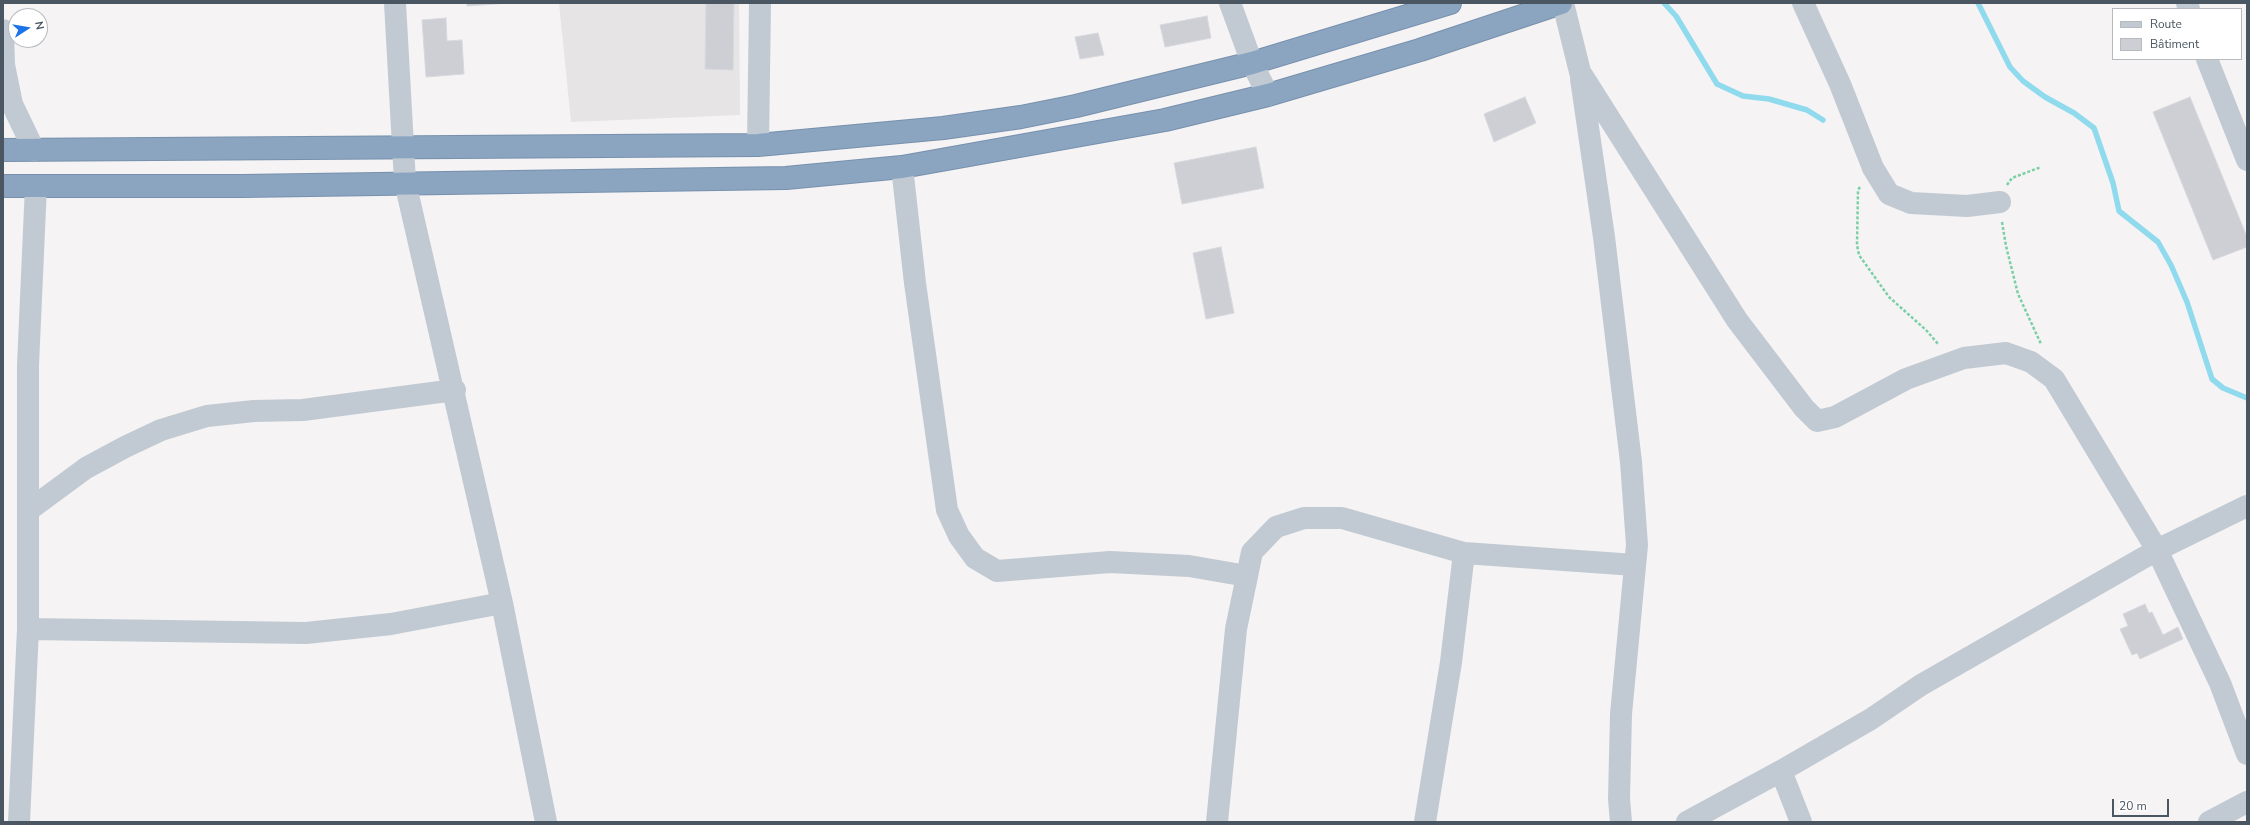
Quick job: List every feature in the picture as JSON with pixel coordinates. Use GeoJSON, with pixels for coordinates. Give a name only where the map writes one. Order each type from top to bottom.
{"type":"FeatureCollection","features":[{"type":"Feature","properties":{"kind":"highway"},"geometry":{"type":"LineString","coordinates":[[3,150],[758,144],[944,128],[1021,117],[1076,106],[1252,63],[1403,10],[1450,3]]}},
{"type":"Feature","properties":{"kind":"highway"},"geometry":{"type":"LineString","coordinates":[[3,186],[242,186],[405,182],[786,178],[902,167],[1165,120],[1268,96],[1420,50],[1562,3]]}},
{"type":"Feature","properties":{"kind":"street"},"geometry":{"type":"LineString","coordinates":[[396,3],[405,182],[502,604],[545,816],[561,822]]}},
{"type":"Feature","properties":{"kind":"street"},"geometry":{"type":"LineString","coordinates":[[758,144],[760,3]]}},
{"type":"Feature","properties":{"kind":"street"},"geometry":{"type":"LineString","coordinates":[[1230,3],[1252,63],[1268,96]]}},
{"type":"Feature","properties":{"kind":"street"},"geometry":{"type":"LineString","coordinates":[[1562,3],[1580,72],[1604,238],[1631,462],[1637,545],[1621,714],[1619,799],[1620,822]]}},
{"type":"Feature","properties":{"kind":"street"},"geometry":{"type":"LineString","coordinates":[[1803,3],[1840,84],[1873,168],[1889,194],[1911,203],[1967,206],[2000,202]]}},
{"type":"Feature","properties":{"kind":"street"},"geometry":{"type":"LineString","coordinates":[[3,30],[4,65],[12,104],[34,150]]}},
{"type":"Feature","properties":{"kind":"street"},"geometry":{"type":"LineString","coordinates":[[2207,60],[2247,160]]}},
{"type":"Feature","properties":{"kind":"street"},"geometry":{"type":"LineString","coordinates":[[1580,72],[1737,320],[1804,408],[1817,421],[1835,417],[1906,379],[1964,358],[2006,353],[2031,362],[2054,380],[2157,550],[2220,683],[2247,754]]}},
{"type":"Feature","properties":{"kind":"street"},"geometry":{"type":"LineString","coordinates":[[902,167],[915,283],[947,510],[959,536],[975,558],[997,571],[1110,562],[1189,566],[1247,576]]}},
{"type":"Feature","properties":{"kind":"street"},"geometry":{"type":"LineString","coordinates":[[19,822],[28,630],[28,365],[36,186]]}},
{"type":"Feature","properties":{"kind":"street"},"geometry":{"type":"LineString","coordinates":[[29,510],[86,468],[124,447],[161,430],[207,416],[254,411],[303,410],[454,390]]}},
{"type":"Feature","properties":{"kind":"street"},"geometry":{"type":"LineString","coordinates":[[1687,822],[1781,771],[1871,719],[1927,681],[2157,550],[2247,506]]}},
{"type":"Feature","properties":{"kind":"street"},"geometry":{"type":"LineString","coordinates":[[1217,822],[1236,629],[1252,552],[1276,527],[1304,518],[1342,518],[1464,553],[1635,565]]}},
{"type":"Feature","properties":{"kind":"street"},"geometry":{"type":"LineString","coordinates":[[1425,822],[1454,647],[1464,553]]}},
{"type":"Feature","properties":{"kind":"street"},"geometry":{"type":"LineString","coordinates":[[28,630],[306,633],[391,624],[502,604]]}},
{"type":"Feature","properties":{"kind":"street"},"geometry":{"type":"LineString","coordinates":[[1781,771],[1802,822]]}},
{"type":"Feature","properties":{"kind":"street"},"geometry":{"type":"LineString","coordinates":[[2209,822],[2247,802]]}},
{"type":"Feature","properties":{"kind":"path"},"geometry":{"type":"LineString","coordinates":[[2041,167],[2012,178],[2003,189],[2000,202],[2006,246],[2018,294],[2041,345]]}},
{"type":"Feature","properties":{"kind":"path"},"geometry":{"type":"LineString","coordinates":[[1873,168],[1858,190],[1857,245],[1859,255],[1889,297],[1926,330],[1937,344],[1964,358]]}},
{"type":"Feature","properties":{"kind":"shaded area"},"geometry":{"type":"Polygon","coordinates":[[[559,3],[739,3],[740,115],[571,122],[559,3]]]}},
{"type":"Feature","properties":{"kind":"building"},"geometry":{"type":"Polygon","coordinates":[[[467,3],[509,3],[467,6],[467,3]]]}},
{"type":"Feature","properties":{"kind":"building"},"geometry":{"type":"Polygon","coordinates":[[[706,3],[734,3],[733,70],[705,69],[706,3]]]}},
{"type":"Feature","properties":{"kind":"building"},"geometry":{"type":"Polygon","coordinates":[[[1207,16],[1211,38],[1165,47],[1160,25],[1207,16]]]}},
{"type":"Feature","properties":{"kind":"building"},"geometry":{"type":"Polygon","coordinates":[[[446,18],[447,41],[462,40],[464,74],[426,77],[422,20],[446,18]]]}},
{"type":"Feature","properties":{"kind":"building"},"geometry":{"type":"Polygon","coordinates":[[[1098,33],[1104,55],[1080,59],[1075,37],[1098,33]]]}},
{"type":"Feature","properties":{"kind":"building"},"geometry":{"type":"Polygon","coordinates":[[[1525,97],[1536,123],[1494,142],[1484,114],[1525,97]]]}},
{"type":"Feature","properties":{"kind":"building"},"geometry":{"type":"Polygon","coordinates":[[[2190,97],[2247,237],[2247,247],[2213,260],[2153,112],[2190,97]]]}},
{"type":"Feature","properties":{"kind":"building"},"geometry":{"type":"Polygon","coordinates":[[[1256,147],[1264,188],[1182,204],[1174,163],[1256,147]]]}},
{"type":"Feature","properties":{"kind":"building"},"geometry":{"type":"Polygon","coordinates":[[[1221,247],[1234,313],[1206,319],[1193,253],[1221,247]]]}},
{"type":"Feature","properties":{"kind":"building"},"geometry":{"type":"Polygon","coordinates":[[[2145,604],[2149,613],[2152,612],[2163,635],[2178,627],[2183,639],[2140,659],[2137,653],[2132,655],[2120,629],[2128,626],[2123,614],[2145,604]]]}},
{"type":"Feature","properties":{"kind":"waterway"},"geometry":{"type":"LineString","coordinates":[[1664,3],[1676,16],[1717,84],[1743,96],[1769,99],[1807,110],[1823,120]]}},
{"type":"Feature","properties":{"kind":"waterway"},"geometry":{"type":"LineString","coordinates":[[1978,3],[2010,67],[2023,81],[2045,97],[2074,113],[2094,128],[2113,183],[2119,211],[2158,242],[2171,265],[2187,302],[2212,379],[2223,388],[2247,398]]}}]}
